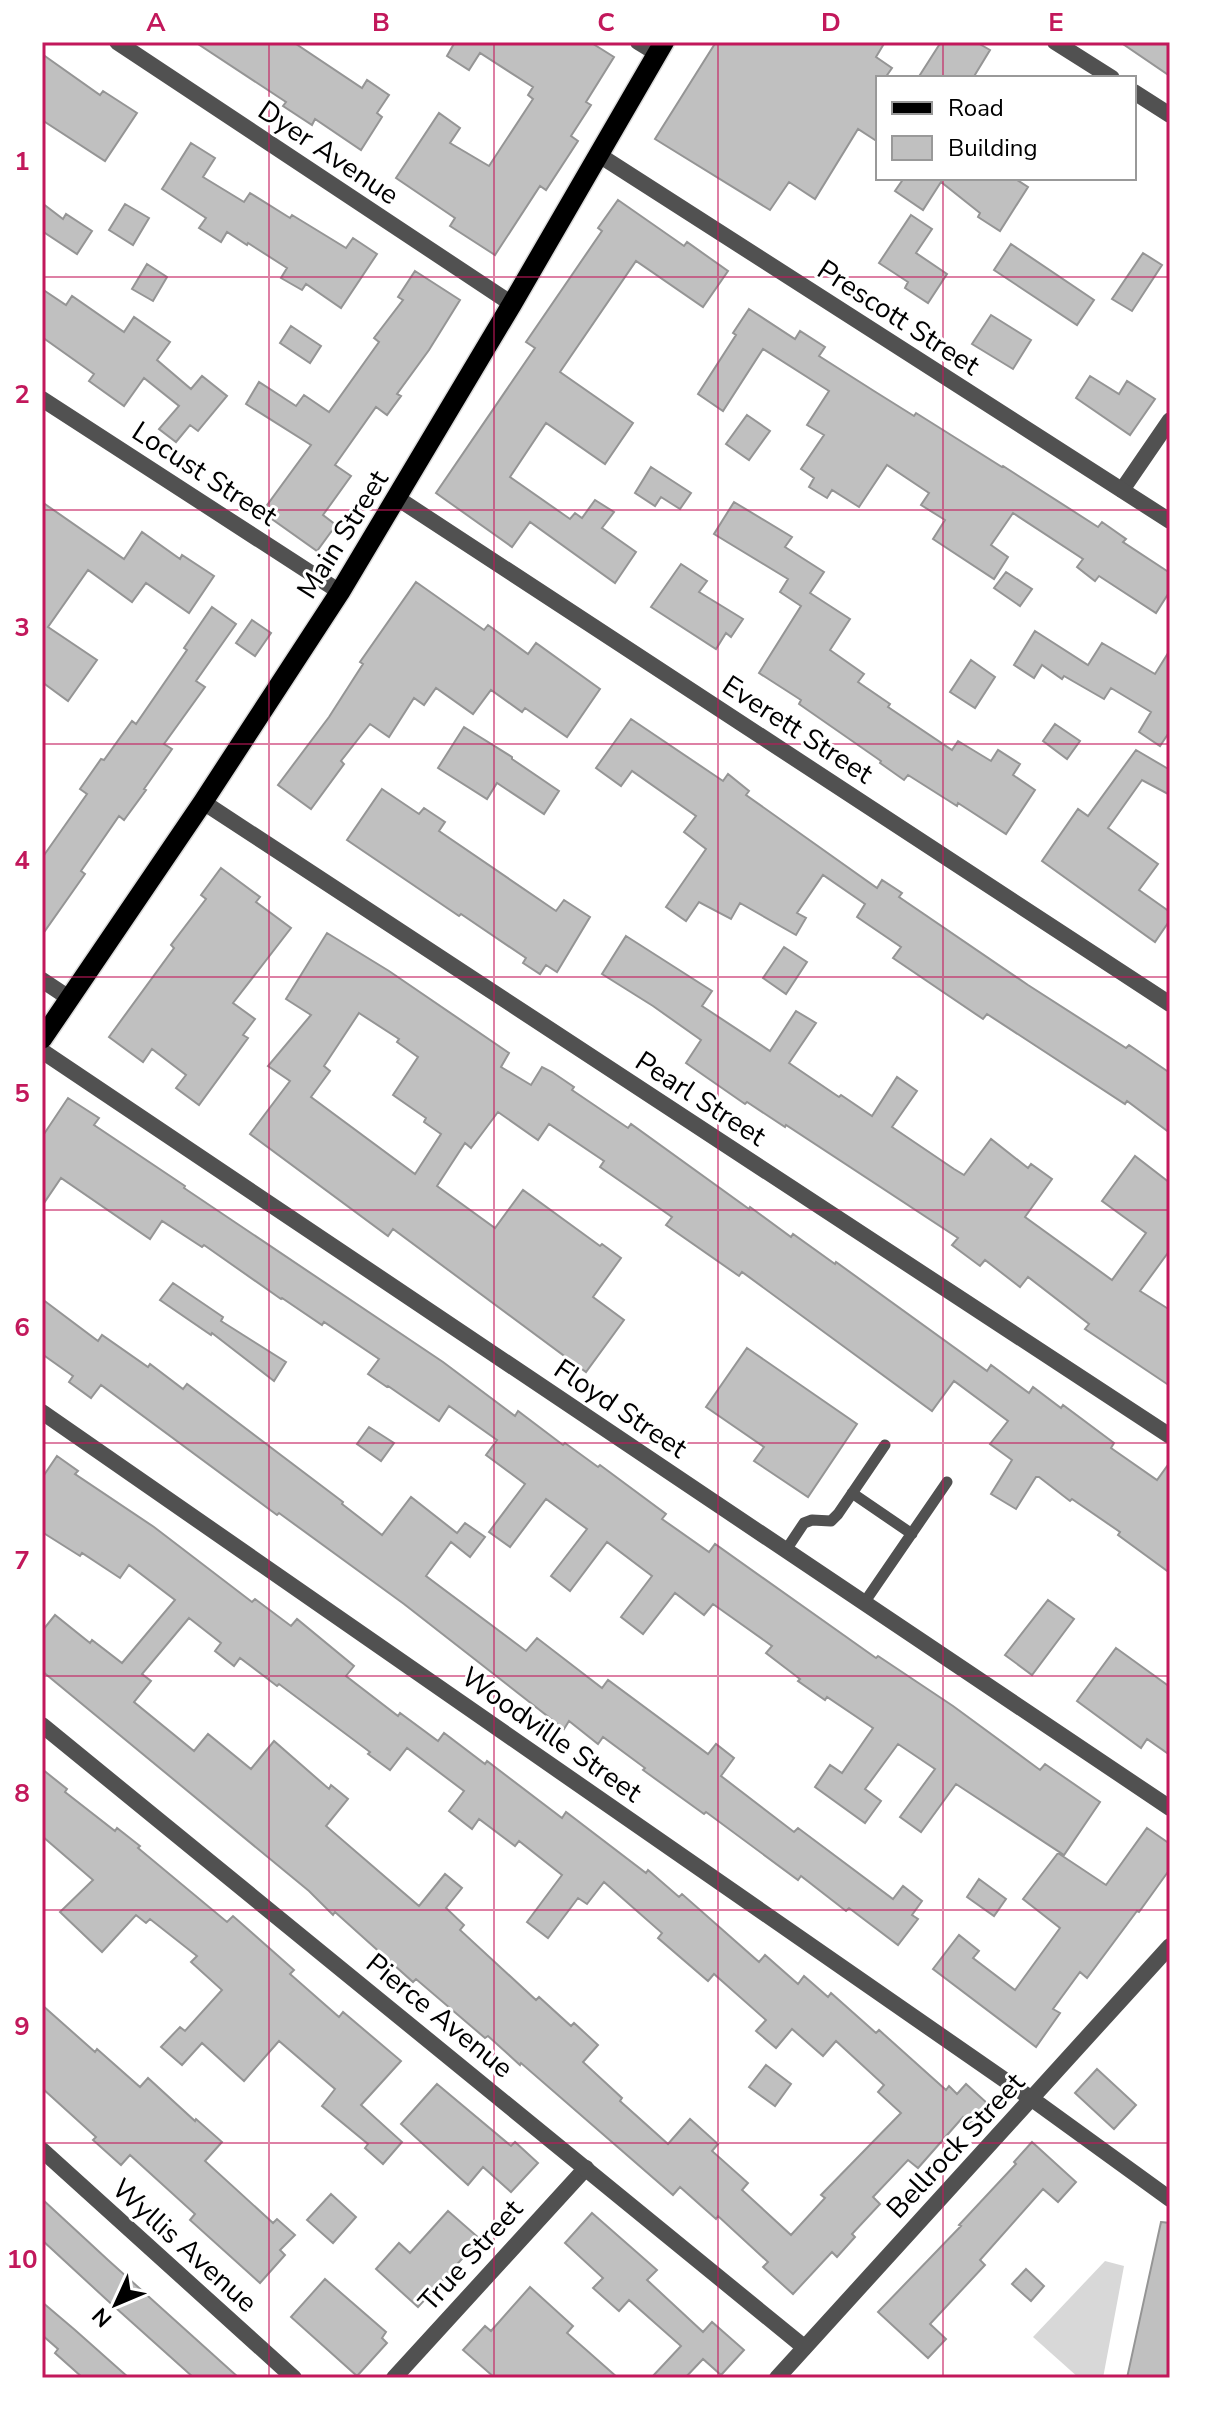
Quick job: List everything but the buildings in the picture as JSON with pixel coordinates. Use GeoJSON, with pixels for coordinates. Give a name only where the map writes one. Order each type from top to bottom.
{"type":"FeatureCollection","features":[{"type":"Feature","properties":{"kind":"main road","name":"Main Street"},"geometry":{"type":"LineString","coordinates":[[42,1039],[203,802],[340,592],[660,48]]}},
{"type":"Feature","properties":{"kind":"street","name":"Dyer Avenue"},"geometry":{"type":"LineString","coordinates":[[117,42],[512,304]]}},
{"type":"Feature","properties":{"kind":"street"},"geometry":{"type":"LineString","coordinates":[[638,42],[660,48]]}},
{"type":"Feature","properties":{"kind":"street"},"geometry":{"type":"LineString","coordinates":[[1055,42],[1109,76]]}},
{"type":"Feature","properties":{"kind":"street"},"geometry":{"type":"LineString","coordinates":[[1136,93],[1170,115]]}},
{"type":"Feature","properties":{"kind":"street","name":"Prescott Street"},"geometry":{"type":"LineString","coordinates":[[599,155],[1170,521]]}},
{"type":"Feature","properties":{"kind":"street","name":"Locust Street"},"geometry":{"type":"LineString","coordinates":[[42,399],[340,592]]}},
{"type":"Feature","properties":{"kind":"street"},"geometry":{"type":"LineString","coordinates":[[1122,490],[1170,420]]}},
{"type":"Feature","properties":{"kind":"street","name":"Everett Street"},"geometry":{"type":"LineString","coordinates":[[397,498],[1170,1004]]}},
{"type":"Feature","properties":{"kind":"street","name":"Pearl Street"},"geometry":{"type":"LineString","coordinates":[[203,802],[1170,1436]]}},
{"type":"Feature","properties":{"kind":"street"},"geometry":{"type":"LineString","coordinates":[[42,980],[69,998]]}},
{"type":"Feature","properties":{"kind":"street","name":"Floyd Street"},"geometry":{"type":"LineString","coordinates":[[42,1051],[1170,1808]]}},
{"type":"Feature","properties":{"kind":"street","name":"Woodville Street"},"geometry":{"type":"LineString","coordinates":[[42,1412],[1032,2099],[1170,2199]]}},
{"type":"Feature","properties":{"kind":"street","name":"Pierce Avenue"},"geometry":{"type":"LineString","coordinates":[[42,1725],[804,2347]]}},
{"type":"Feature","properties":{"kind":"street","name":"Bellrock Street"},"geometry":{"type":"LineString","coordinates":[[777,2378],[1170,1946]]}},
{"type":"Feature","properties":{"kind":"street","name":"Wyllis Avenue"},"geometry":{"type":"LineString","coordinates":[[42,2150],[294,2378]]}},
{"type":"Feature","properties":{"kind":"street","name":"True Street"},"geometry":{"type":"LineString","coordinates":[[394,2378],[586,2168]]}},
{"type":"Feature","properties":{"kind":"lane"},"geometry":{"type":"LineString","coordinates":[[786,1550],[804,1523],[812,1520],[831,1521],[885,1445]]}},
{"type":"Feature","properties":{"kind":"lane"},"geometry":{"type":"LineString","coordinates":[[864,1603],[947,1482]]}},
{"type":"Feature","properties":{"kind":"lane"},"geometry":{"type":"LineString","coordinates":[[852,1493],[912,1534]]}},
{"type":"Feature","properties":{"kind":"shaded area"},"geometry":{"type":"Polygon","coordinates":[[[1105,2261],[1124,2266],[1103,2378],[1079,2378],[1033,2337],[1105,2261]]]}}]}
